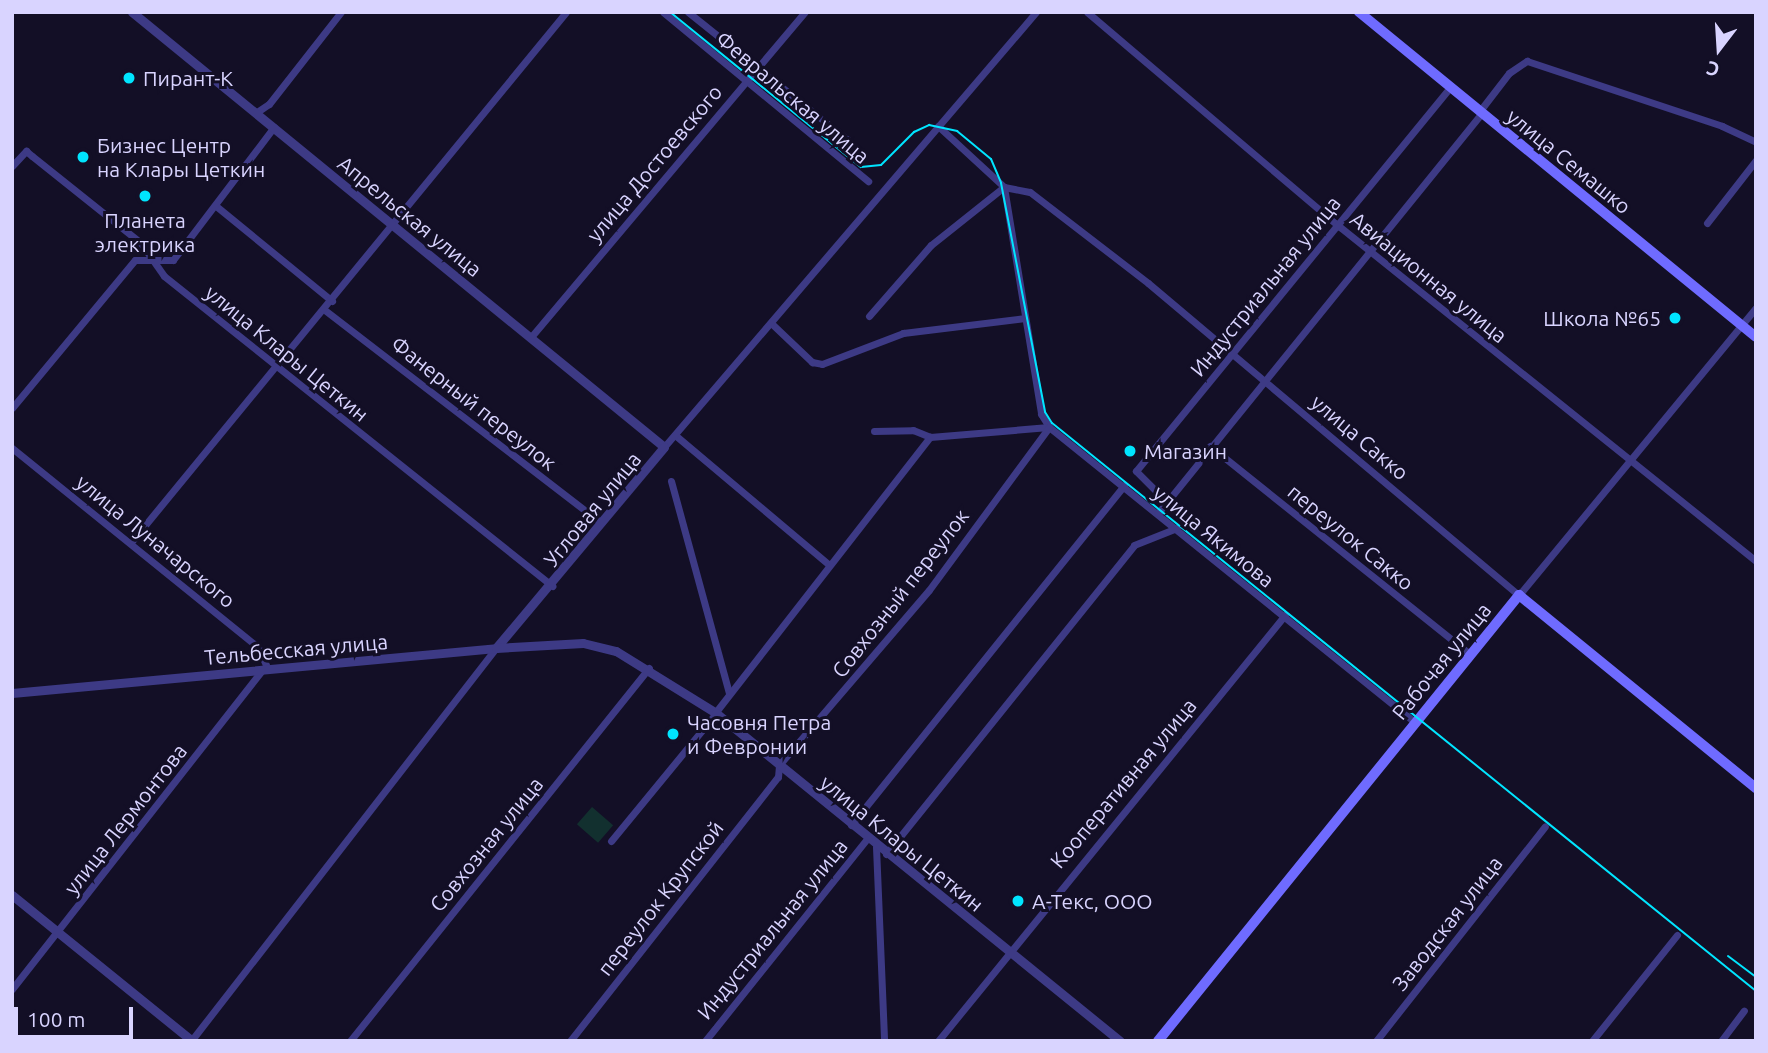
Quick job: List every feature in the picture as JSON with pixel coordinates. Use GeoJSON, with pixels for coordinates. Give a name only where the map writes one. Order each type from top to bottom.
{"type":"FeatureCollection","features":[{"type":"Feature","properties":{"kind":"main road","name":"улица Семашко"},"geometry":{"type":"LineString","coordinates":[[1359,12],[1756,338]]}},
{"type":"Feature","properties":{"kind":"main road","name":"Рабочая улица"},"geometry":{"type":"LineString","coordinates":[[1158,1041],[1520,595]]}},
{"type":"Feature","properties":{"kind":"main road","name":"улица Сакко"},"geometry":{"type":"LineString","coordinates":[[1520,595],[1756,788]]}},
{"type":"Feature","properties":{"kind":"street","name":"Апрельская улица"},"geometry":{"type":"LineString","coordinates":[[132,12],[664,447]]}},
{"type":"Feature","properties":{"kind":"street"},"geometry":{"type":"LineString","coordinates":[[257,112],[269,104],[341,12]]}},
{"type":"Feature","properties":{"kind":"street"},"geometry":{"type":"LineString","coordinates":[[132,541],[326,311],[390,223],[566,12]]}},
{"type":"Feature","properties":{"kind":"street","name":"Февральская улица"},"geometry":{"type":"LineString","coordinates":[[663,12],[868,181]]}},
{"type":"Feature","properties":{"kind":"street"},"geometry":{"type":"LineString","coordinates":[[688,12],[757,70],[849,141]]}},
{"type":"Feature","properties":{"kind":"street","name":"улица Достоевского"},"geometry":{"type":"LineString","coordinates":[[531,337],[805,12]]}},
{"type":"Feature","properties":{"kind":"street","name":"Угловая улица"},"geometry":{"type":"LineString","coordinates":[[191,1041],[496,649],[552,586],[664,447],[1036,12]]}},
{"type":"Feature","properties":{"kind":"street","name":"Авиационная улица"},"geometry":{"type":"LineString","coordinates":[[1087,12],[1371,253],[1628,463],[1756,561]]}},
{"type":"Feature","properties":{"kind":"street"},"geometry":{"type":"LineString","coordinates":[[1158,513],[1210,446],[1266,383],[1371,253],[1509,73],[1527,61],[1710,121],[1756,142]]}},
{"type":"Feature","properties":{"kind":"street","name":"Индустриальная улица"},"geometry":{"type":"LineString","coordinates":[[1167,502],[1136,471],[1340,227],[1449,88]]}},
{"type":"Feature","properties":{"kind":"street","name":"улица Сакко"},"geometry":{"type":"LineString","coordinates":[[938,126],[1004,187],[1030,191],[1234,354],[1520,595]]}},
{"type":"Feature","properties":{"kind":"street"},"geometry":{"type":"LineString","coordinates":[[12,408],[135,260],[173,260],[274,127]]}},
{"type":"Feature","properties":{"kind":"street","name":"улица Клары Цеткин"},"geometry":{"type":"LineString","coordinates":[[12,166],[26,151],[141,243],[164,276],[552,586]]}},
{"type":"Feature","properties":{"kind":"street"},"geometry":{"type":"LineString","coordinates":[[1707,223],[1756,160]]}},
{"type":"Feature","properties":{"kind":"street"},"geometry":{"type":"LineString","coordinates":[[869,316],[931,245],[1004,187],[1041,414],[1049,427],[930,437],[913,430],[874,430]]}},
{"type":"Feature","properties":{"kind":"street"},"geometry":{"type":"LineString","coordinates":[[216,206],[332,301]]}},
{"type":"Feature","properties":{"kind":"street","name":"Рабочая улица"},"geometry":{"type":"LineString","coordinates":[[1520,595],[1756,308]]}},
{"type":"Feature","properties":{"kind":"street","name":"Фанерный переулок"},"geometry":{"type":"LineString","coordinates":[[326,311],[601,523]]}},
{"type":"Feature","properties":{"kind":"street"},"geometry":{"type":"LineString","coordinates":[[771,323],[812,362],[822,364],[903,333],[1025,318]]}},
{"type":"Feature","properties":{"kind":"street","name":"улица Якимова"},"geometry":{"type":"LineString","coordinates":[[1049,427],[1416,723]]}},
{"type":"Feature","properties":{"kind":"street","name":"Совхозный переулок"},"geometry":{"type":"LineString","coordinates":[[779,765],[929,590],[1049,427]]}},
{"type":"Feature","properties":{"kind":"street"},"geometry":{"type":"LineString","coordinates":[[675,435],[828,564]]}},
{"type":"Feature","properties":{"kind":"street"},"geometry":{"type":"LineString","coordinates":[[611,841],[715,713],[828,564],[930,437]]}},
{"type":"Feature","properties":{"kind":"street","name":"переулок Сакко"},"geometry":{"type":"LineString","coordinates":[[1210,446],[1471,655]]}},
{"type":"Feature","properties":{"kind":"street","name":"улица Луначарского"},"geometry":{"type":"LineString","coordinates":[[12,448],[132,541],[258,647],[266,669]]}},
{"type":"Feature","properties":{"kind":"street"},"geometry":{"type":"LineString","coordinates":[[671,481],[729,693]]}},
{"type":"Feature","properties":{"kind":"street","name":"Индустриальная улица"},"geometry":{"type":"LineString","coordinates":[[851,825],[1124,485]]}},
{"type":"Feature","properties":{"kind":"street"},"geometry":{"type":"LineString","coordinates":[[886,854],[1134,545],[1177,528]]}},
{"type":"Feature","properties":{"kind":"street","name":"Кооперативная улица"},"geometry":{"type":"LineString","coordinates":[[938,1041],[1007,952],[1285,615]]}},
{"type":"Feature","properties":{"kind":"street","name":"улица Клары Цеткин"},"geometry":{"type":"LineString","coordinates":[[583,643],[616,651],[649,668],[715,713],[876,847],[1120,1041]]}},
{"type":"Feature","properties":{"kind":"street","name":"Тельбесская улица"},"geometry":{"type":"LineString","coordinates":[[12,693],[583,643]]}},
{"type":"Feature","properties":{"kind":"street","name":"Совхозная улица"},"geometry":{"type":"LineString","coordinates":[[350,1041],[649,668]]}},
{"type":"Feature","properties":{"kind":"street","name":"улица Лермонтова"},"geometry":{"type":"LineString","coordinates":[[12,989],[266,669]]}},
{"type":"Feature","properties":{"kind":"street","name":"переулок Крупской"},"geometry":{"type":"LineString","coordinates":[[570,1041],[778,777],[779,765]]}},
{"type":"Feature","properties":{"kind":"street","name":"Заводская улица"},"geometry":{"type":"LineString","coordinates":[[1376,1041],[1545,826]]}},
{"type":"Feature","properties":{"kind":"street","name":"Индустриальная улица"},"geometry":{"type":"LineString","coordinates":[[705,1041],[867,839]]}},
{"type":"Feature","properties":{"kind":"street"},"geometry":{"type":"LineString","coordinates":[[876,847],[884,1041]]}},
{"type":"Feature","properties":{"kind":"street"},"geometry":{"type":"LineString","coordinates":[[12,895],[191,1041]]}},
{"type":"Feature","properties":{"kind":"street"},"geometry":{"type":"LineString","coordinates":[[1592,1041],[1677,935]]}},
{"type":"Feature","properties":{"kind":"street"},"geometry":{"type":"LineString","coordinates":[[1720,1041],[1744,1011]]}},
{"type":"Feature","properties":{"kind":"green space"},"geometry":{"type":"Polygon","coordinates":[[[592,807],[613,825],[598,843],[577,824],[592,807]]]}},
{"type":"Feature","properties":{"kind":"tram line"},"geometry":{"type":"LineString","coordinates":[[670,12],[861,167],[881,165],[914,132],[929,125],[957,131],[991,159],[1001,183],[1045,412],[1052,423],[1756,991]]}},
{"type":"Feature","properties":{"kind":"tram line"},"geometry":{"type":"LineString","coordinates":[[1728,956],[1756,977]]}},
{"type":"Feature","properties":{"kind":"place","name":"Пирант-К"},"geometry":{"type":"Point","coordinates":[129,78]}},
{"type":"Feature","properties":{"kind":"place","name":"Бизнес Центр на Клары Цеткин"},"geometry":{"type":"Point","coordinates":[83,157]}},
{"type":"Feature","properties":{"kind":"place","name":"Планета электрика"},"geometry":{"type":"Point","coordinates":[145,196]}},
{"type":"Feature","properties":{"kind":"place","name":"Школа №65"},"geometry":{"type":"Point","coordinates":[1675,318]}},
{"type":"Feature","properties":{"kind":"place","name":"Магазин"},"geometry":{"type":"Point","coordinates":[1130,451]}},
{"type":"Feature","properties":{"kind":"place","name":"Часовня Петра и Февронии"},"geometry":{"type":"Point","coordinates":[673,734]}},
{"type":"Feature","properties":{"kind":"place","name":"А-Текс, ООО"},"geometry":{"type":"Point","coordinates":[1018,901]}}]}
